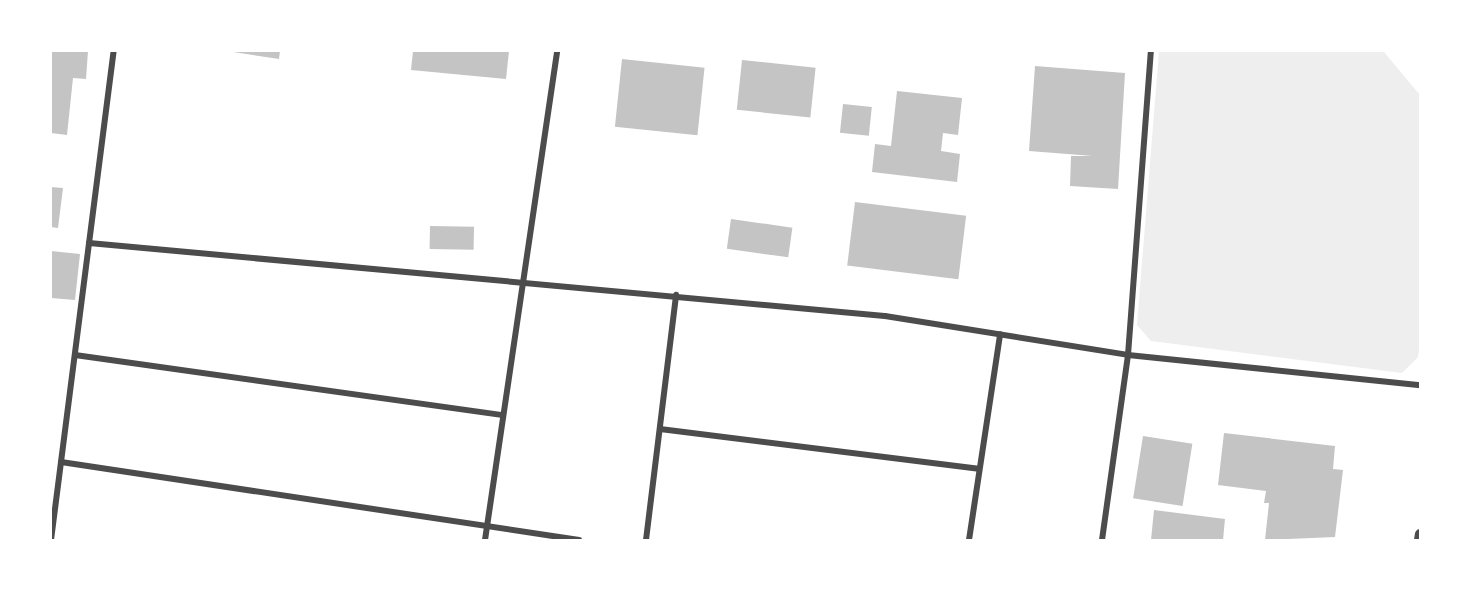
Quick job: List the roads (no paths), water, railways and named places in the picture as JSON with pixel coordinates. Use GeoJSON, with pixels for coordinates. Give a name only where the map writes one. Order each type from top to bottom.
{"type":"FeatureCollection","features":[{"type":"Feature","properties":{"kind":"street"},"geometry":{"type":"LineString","coordinates":[[51,540],[114,51]]}},
{"type":"Feature","properties":{"kind":"street"},"geometry":{"type":"LineString","coordinates":[[485,540],[557,51]]}},
{"type":"Feature","properties":{"kind":"street"},"geometry":{"type":"LineString","coordinates":[[1102,540],[1128,355],[1151,51]]}},
{"type":"Feature","properties":{"kind":"street"},"geometry":{"type":"LineString","coordinates":[[89,243],[522,280],[885,316],[1128,355],[1420,385]]}},
{"type":"Feature","properties":{"kind":"street"},"geometry":{"type":"LineString","coordinates":[[646,540],[676,295]]}},
{"type":"Feature","properties":{"kind":"street"},"geometry":{"type":"LineString","coordinates":[[969,540],[1000,334]]}},
{"type":"Feature","properties":{"kind":"street"},"geometry":{"type":"LineString","coordinates":[[75,355],[503,415]]}},
{"type":"Feature","properties":{"kind":"street"},"geometry":{"type":"LineString","coordinates":[[660,429],[979,469]]}},
{"type":"Feature","properties":{"kind":"street"},"geometry":{"type":"LineString","coordinates":[[61,462],[579,540]]}},
{"type":"Feature","properties":{"kind":"street"},"geometry":{"type":"LineString","coordinates":[[1419,540],[1420,534]]}}]}
